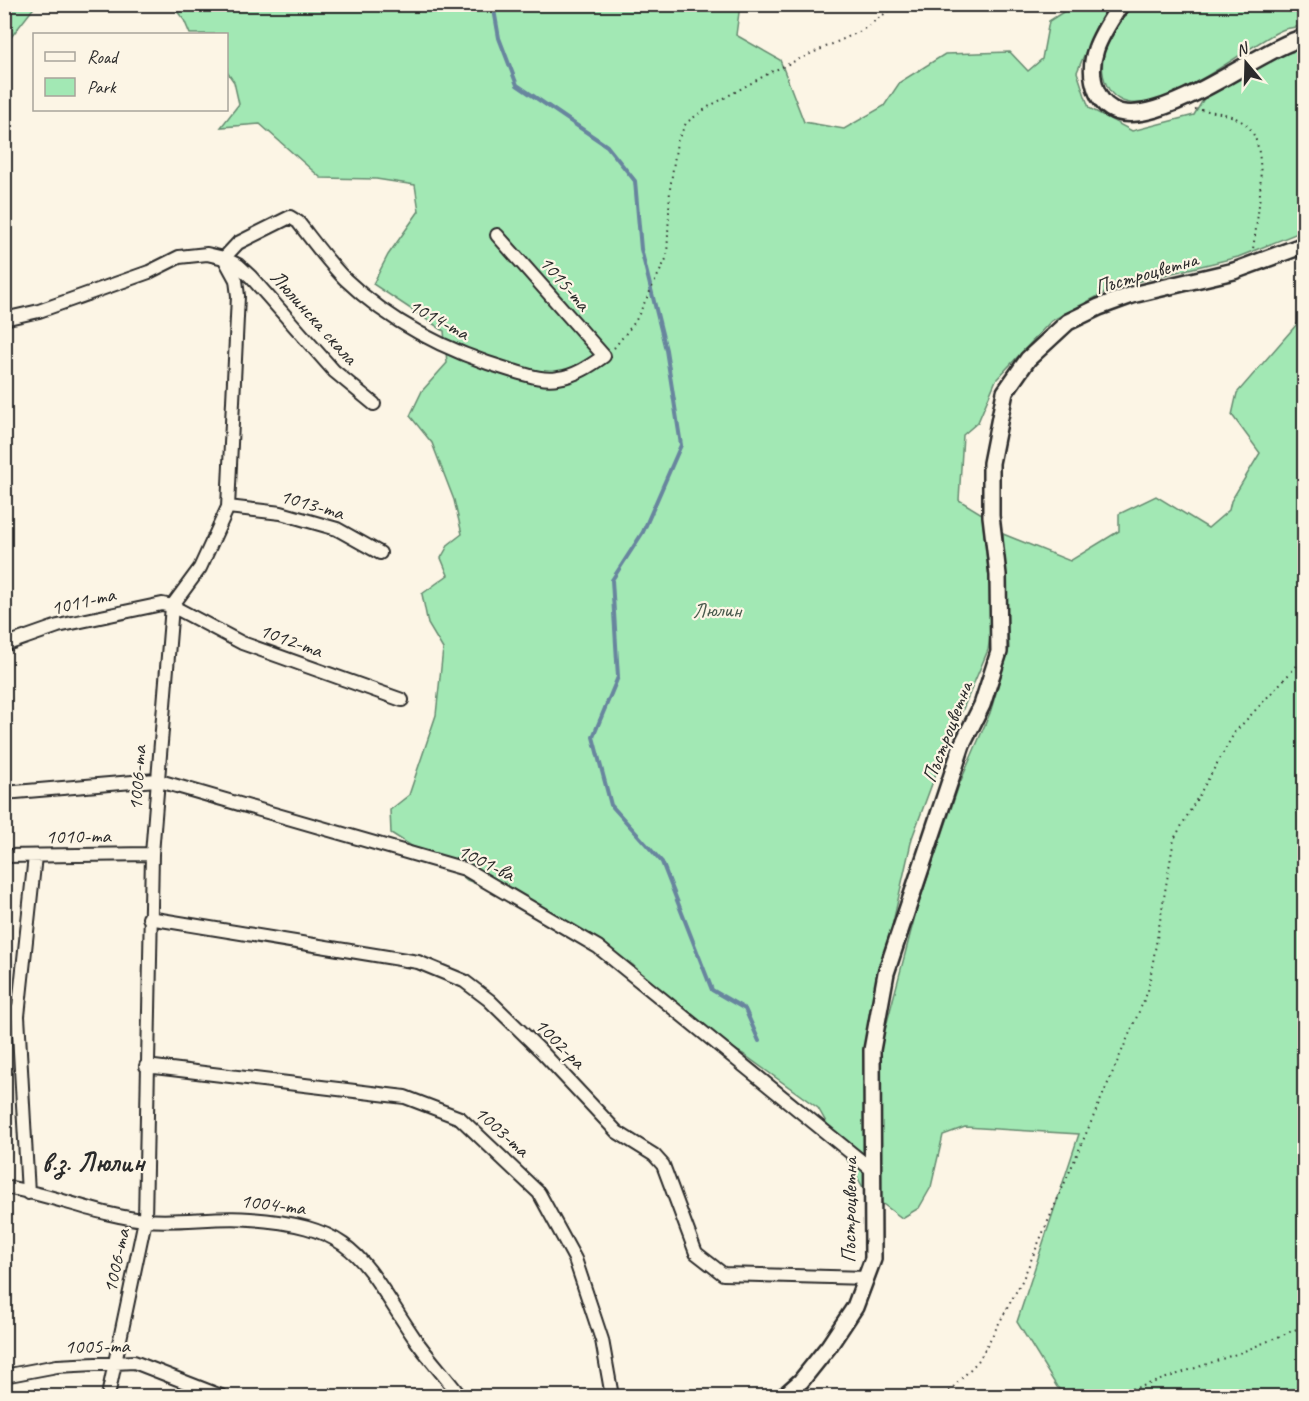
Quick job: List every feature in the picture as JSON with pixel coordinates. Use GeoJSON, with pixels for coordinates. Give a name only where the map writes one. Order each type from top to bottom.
{"type":"FeatureCollection","features":[{"type":"Feature","properties":{"kind":"street"},"geometry":{"type":"LineString","coordinates":[[1121,4],[1093,54],[1092,80],[1099,98],[1113,109],[1132,114],[1152,111],[1179,102],[1271,49],[1305,38]]}},
{"type":"Feature","properties":{"kind":"street","name":"1014-та"},"geometry":{"type":"LineString","coordinates":[[224,258],[238,243],[290,217],[298,222],[345,278],[391,315],[427,338],[474,358],[540,377],[558,379],[586,369],[604,357]]}},
{"type":"Feature","properties":{"kind":"street","name":"1015-та"},"geometry":{"type":"LineString","coordinates":[[497,235],[604,357]]}},
{"type":"Feature","properties":{"kind":"street","name":"Пъстроцветна"},"geometry":{"type":"LineString","coordinates":[[784,1396],[801,1381],[829,1346],[855,1307],[873,1258],[872,1050],[886,973],[962,745],[982,705],[999,652],[998,575],[991,516],[991,463],[1005,392],[1028,359],[1068,322],[1132,295],[1253,264],[1305,245]]}},
{"type":"Feature","properties":{"kind":"street"},"geometry":{"type":"LineString","coordinates":[[4,319],[39,311],[149,272],[179,257],[207,254],[224,258],[236,280],[238,296],[228,507],[200,568],[172,606]]}},
{"type":"Feature","properties":{"kind":"street","name":"Люлинска скала"},"geometry":{"type":"LineString","coordinates":[[224,258],[238,265],[251,277],[334,372],[374,404]]}},
{"type":"Feature","properties":{"kind":"street","name":"1013-та"},"geometry":{"type":"LineString","coordinates":[[228,507],[281,513],[337,529],[380,553]]}},
{"type":"Feature","properties":{"kind":"street","name":"1011-та"},"geometry":{"type":"LineString","coordinates":[[4,645],[58,626],[144,607],[162,604],[172,606]]}},
{"type":"Feature","properties":{"kind":"street","name":"1012-та"},"geometry":{"type":"LineString","coordinates":[[172,606],[242,643],[402,700]]}},
{"type":"Feature","properties":{"kind":"street","name":"1006-та"},"geometry":{"type":"LineString","coordinates":[[108,1396],[145,1220],[149,918],[156,780],[172,606]]}},
{"type":"Feature","properties":{"kind":"street","name":"1001-ва"},"geometry":{"type":"LineString","coordinates":[[4,793],[156,780],[465,869],[598,947],[871,1169]]}},
{"type":"Feature","properties":{"kind":"street","name":"1010-та"},"geometry":{"type":"LineString","coordinates":[[4,856],[152,854]]}},
{"type":"Feature","properties":{"kind":"street"},"geometry":{"type":"LineString","coordinates":[[28,1193],[18,1017],[35,856]]}},
{"type":"Feature","properties":{"kind":"street","name":"1002-ра"},"geometry":{"type":"LineString","coordinates":[[149,918],[418,962],[464,981],[489,1000],[541,1051],[617,1132],[654,1155],[663,1165],[696,1253],[708,1263],[723,1274],[867,1278]]}},
{"type":"Feature","properties":{"kind":"street"},"geometry":{"type":"LineString","coordinates":[[4,1007],[18,1017]]}},
{"type":"Feature","properties":{"kind":"street","name":"1003-та"},"geometry":{"type":"LineString","coordinates":[[146,1066],[405,1097],[460,1118],[539,1193],[575,1259],[602,1340],[612,1396]]}},
{"type":"Feature","properties":{"kind":"street","name":"1004-та"},"geometry":{"type":"LineString","coordinates":[[4,1187],[145,1220],[247,1218],[306,1226],[327,1234],[345,1245],[368,1266],[416,1341],[460,1396]]}},
{"type":"Feature","properties":{"kind":"street","name":"1005-та"},"geometry":{"type":"LineString","coordinates":[[4,1376],[57,1366],[134,1362],[221,1396]]}},
{"type":"Feature","properties":{"kind":"path"},"geometry":{"type":"LineString","coordinates":[[604,357],[627,335],[667,257],[670,189],[677,142],[686,123],[708,107],[773,71],[861,31],[898,4]]}},
{"type":"Feature","properties":{"kind":"path"},"geometry":{"type":"LineString","coordinates":[[1179,102],[1193,109],[1234,117],[1246,123],[1254,132],[1259,186],[1253,264]]}},
{"type":"Feature","properties":{"kind":"path"},"geometry":{"type":"LineString","coordinates":[[945,1396],[979,1360],[1022,1281],[1148,992],[1174,838],[1235,732],[1305,658]]}},
{"type":"Feature","properties":{"kind":"path"},"geometry":{"type":"LineString","coordinates":[[1096,1396],[1140,1387],[1242,1352],[1305,1326]]}},
{"type":"Feature","properties":{"kind":"path"},"geometry":{"type":"LineString","coordinates":[[1108,1393],[1130,1396]]}},
{"type":"Feature","properties":{"kind":"green space"},"geometry":{"type":"Polygon","coordinates":[[[4,5],[36,5],[5,45],[4,5]]]}},
{"type":"Feature","properties":{"kind":"green space","name":"Люлин"},"geometry":{"type":"Polygon","coordinates":[[[172,5],[740,5],[736,35],[780,60],[804,122],[844,129],[884,106],[900,82],[945,54],[1010,52],[1028,71],[1042,59],[1049,21],[1074,5],[1111,5],[1096,27],[1077,72],[1089,108],[1132,131],[1194,115],[1206,95],[1269,59],[1304,48],[1304,225],[1298,233],[1238,257],[1115,287],[1051,321],[996,380],[978,422],[963,435],[959,500],[982,514],[993,616],[988,650],[939,765],[912,838],[868,1033],[864,1112],[865,1191],[818,1108],[743,1054],[698,1031],[633,965],[571,923],[467,880],[436,854],[413,847],[391,833],[390,810],[409,795],[436,715],[443,649],[428,624],[422,594],[448,575],[441,558],[449,544],[462,534],[454,500],[432,443],[410,416],[422,391],[447,363],[444,331],[373,284],[388,255],[419,211],[415,185],[376,179],[321,178],[260,124],[221,127],[239,104],[234,82],[228,73],[228,33],[190,33],[184,20],[172,5]]]}},
{"type":"Feature","properties":{"kind":"green space"},"geometry":{"type":"Polygon","coordinates":[[[1133,5],[1304,5],[1304,26],[1282,30],[1192,84],[1166,97],[1141,103],[1121,100],[1107,86],[1102,64],[1113,33],[1133,5]]]}},
{"type":"Feature","properties":{"kind":"green space"},"geometry":{"type":"Polygon","coordinates":[[[1304,316],[1304,1396],[1069,1396],[1057,1387],[1017,1322],[1079,1134],[965,1127],[943,1135],[931,1187],[919,1208],[902,1218],[876,1199],[880,1049],[916,912],[959,785],[990,713],[1009,649],[1003,534],[1070,561],[1119,531],[1119,514],[1156,496],[1208,528],[1229,510],[1231,501],[1260,453],[1232,415],[1237,393],[1304,316]]]}},
{"type":"Feature","properties":{"kind":"waterway"},"geometry":{"type":"LineString","coordinates":[[493,4],[499,38],[517,85],[607,146],[635,181],[641,249],[666,350],[681,445],[643,532],[612,580],[618,677],[593,737],[611,805],[662,862],[712,990],[745,1009],[759,1041]]}},
{"type":"Feature","properties":{"kind":"district","name":"в.з. Люлин"},"geometry":{"type":"Point","coordinates":[93,1162]}}]}
